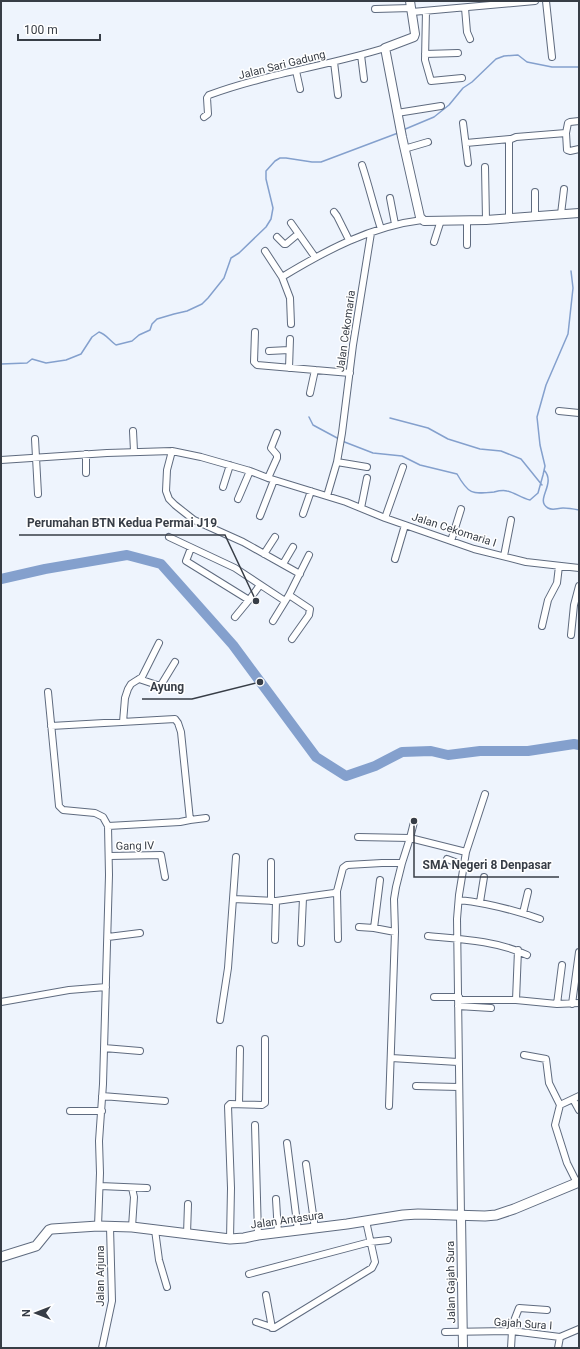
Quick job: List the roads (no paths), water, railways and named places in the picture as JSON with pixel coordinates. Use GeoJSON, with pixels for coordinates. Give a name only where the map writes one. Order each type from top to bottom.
{"type":"FeatureCollection","features":[{"type":"Feature","properties":{"kind":"main road","name":"Jalan Antasura"},"geometry":{"type":"LineString","coordinates":[[1,1257],[36,1246],[49,1230],[52,1229],[98,1226],[155,1230],[230,1239],[315,1229],[418,1214],[485,1216],[504,1213],[578,1183]]}},
{"type":"Feature","properties":{"kind":"street"},"geometry":{"type":"LineString","coordinates":[[375,9],[411,7],[426,11],[535,1]]}},
{"type":"Feature","properties":{"kind":"street"},"geometry":{"type":"LineString","coordinates":[[546,1],[552,56]]}},
{"type":"Feature","properties":{"kind":"street"},"geometry":{"type":"LineString","coordinates":[[411,7],[415,34],[414,37],[385,48],[404,149],[418,213],[422,220]]}},
{"type":"Feature","properties":{"kind":"street"},"geometry":{"type":"LineString","coordinates":[[465,8],[467,32],[470,39]]}},
{"type":"Feature","properties":{"kind":"street"},"geometry":{"type":"LineString","coordinates":[[426,11],[425,54],[431,80],[462,78]]}},
{"type":"Feature","properties":{"kind":"street","name":"Jalan Sari Gadung"},"geometry":{"type":"LineString","coordinates":[[204,117],[208,114],[207,98],[209,95],[239,85],[385,48]]}},
{"type":"Feature","properties":{"kind":"street"},"geometry":{"type":"LineString","coordinates":[[425,54],[458,53]]}},
{"type":"Feature","properties":{"kind":"street"},"geometry":{"type":"LineString","coordinates":[[361,55],[364,79]]}},
{"type":"Feature","properties":{"kind":"street"},"geometry":{"type":"LineString","coordinates":[[334,62],[338,95]]}},
{"type":"Feature","properties":{"kind":"street"},"geometry":{"type":"LineString","coordinates":[[296,71],[300,89]]}},
{"type":"Feature","properties":{"kind":"street"},"geometry":{"type":"LineString","coordinates":[[397,113],[441,106]]}},
{"type":"Feature","properties":{"kind":"street"},"geometry":{"type":"LineString","coordinates":[[579,122],[568,123],[566,133],[567,150],[570,151],[579,149]]}},
{"type":"Feature","properties":{"kind":"street"},"geometry":{"type":"LineString","coordinates":[[464,124],[468,163]]}},
{"type":"Feature","properties":{"kind":"street"},"geometry":{"type":"LineString","coordinates":[[466,143],[566,133]]}},
{"type":"Feature","properties":{"kind":"street"},"geometry":{"type":"LineString","coordinates":[[509,219],[508,147],[510,139]]}},
{"type":"Feature","properties":{"kind":"street"},"geometry":{"type":"LineString","coordinates":[[404,149],[428,142]]}},
{"type":"Feature","properties":{"kind":"street"},"geometry":{"type":"LineString","coordinates":[[362,165],[381,229]]}},
{"type":"Feature","properties":{"kind":"street"},"geometry":{"type":"LineString","coordinates":[[485,167],[486,220]]}},
{"type":"Feature","properties":{"kind":"street"},"geometry":{"type":"LineString","coordinates":[[561,214],[564,189]]}},
{"type":"Feature","properties":{"kind":"street"},"geometry":{"type":"LineString","coordinates":[[535,192],[536,216]]}},
{"type":"Feature","properties":{"kind":"street"},"geometry":{"type":"LineString","coordinates":[[390,198],[395,224]]}},
{"type":"Feature","properties":{"kind":"street"},"geometry":{"type":"LineString","coordinates":[[334,212],[341,222],[349,240]]}},
{"type":"Feature","properties":{"kind":"street"},"geometry":{"type":"LineString","coordinates":[[282,277],[315,257],[349,240],[395,224],[422,220],[467,221],[579,213]]}},
{"type":"Feature","properties":{"kind":"street"},"geometry":{"type":"LineString","coordinates":[[434,242],[441,220]]}},
{"type":"Feature","properties":{"kind":"street"},"geometry":{"type":"LineString","coordinates":[[467,221],[467,245]]}},
{"type":"Feature","properties":{"kind":"street"},"geometry":{"type":"LineString","coordinates":[[291,223],[315,257]]}},
{"type":"Feature","properties":{"kind":"street","name":"Jalan Cekomaria"},"geometry":{"type":"LineString","coordinates":[[327,496],[337,462],[342,433],[371,233]]}},
{"type":"Feature","properties":{"kind":"street"},"geometry":{"type":"LineString","coordinates":[[278,237],[284,244],[286,244],[298,234]]}},
{"type":"Feature","properties":{"kind":"street"},"geometry":{"type":"LineString","coordinates":[[265,251],[282,277],[290,298],[291,324]]}},
{"type":"Feature","properties":{"kind":"street"},"geometry":{"type":"LineString","coordinates":[[255,332],[254,362],[256,365],[350,373]]}},
{"type":"Feature","properties":{"kind":"street"},"geometry":{"type":"LineString","coordinates":[[289,368],[290,339]]}},
{"type":"Feature","properties":{"kind":"street"},"geometry":{"type":"LineString","coordinates":[[269,351],[289,350]]}},
{"type":"Feature","properties":{"kind":"street"},"geometry":{"type":"LineString","coordinates":[[310,393],[315,370]]}},
{"type":"Feature","properties":{"kind":"street"},"geometry":{"type":"LineString","coordinates":[[559,411],[579,413]]}},
{"type":"Feature","properties":{"kind":"street"},"geometry":{"type":"LineString","coordinates":[[133,431],[134,451]]}},
{"type":"Feature","properties":{"kind":"street"},"geometry":{"type":"LineString","coordinates":[[260,516],[277,458],[277,455],[271,448],[277,432]]}},
{"type":"Feature","properties":{"kind":"street"},"geometry":{"type":"LineString","coordinates":[[35,439],[38,494]]}},
{"type":"Feature","properties":{"kind":"street","name":"Jalan Cekomaria I"},"geometry":{"type":"LineString","coordinates":[[1,460],[134,451],[172,451],[230,464],[271,479],[327,496],[474,549],[538,564],[579,568]]}},
{"type":"Feature","properties":{"kind":"street"},"geometry":{"type":"LineString","coordinates":[[172,451],[166,480],[166,491],[169,499],[194,520],[243,542],[300,574]]}},
{"type":"Feature","properties":{"kind":"street"},"geometry":{"type":"LineString","coordinates":[[86,454],[86,474]]}},
{"type":"Feature","properties":{"kind":"street"},"geometry":{"type":"LineString","coordinates":[[337,462],[367,467]]}},
{"type":"Feature","properties":{"kind":"street"},"geometry":{"type":"LineString","coordinates":[[223,487],[230,464]]}},
{"type":"Feature","properties":{"kind":"street"},"geometry":{"type":"LineString","coordinates":[[385,518],[403,467]]}},
{"type":"Feature","properties":{"kind":"street"},"geometry":{"type":"LineString","coordinates":[[238,499],[250,471]]}},
{"type":"Feature","properties":{"kind":"street"},"geometry":{"type":"LineString","coordinates":[[361,508],[367,478]]}},
{"type":"Feature","properties":{"kind":"street"},"geometry":{"type":"LineString","coordinates":[[303,514],[311,491]]}},
{"type":"Feature","properties":{"kind":"street"},"geometry":{"type":"LineString","coordinates":[[451,541],[461,509]]}},
{"type":"Feature","properties":{"kind":"street"},"geometry":{"type":"LineString","coordinates":[[504,556],[511,520]]}},
{"type":"Feature","properties":{"kind":"street"},"geometry":{"type":"LineString","coordinates":[[395,559],[405,525]]}},
{"type":"Feature","properties":{"kind":"street"},"geometry":{"type":"LineString","coordinates":[[169,537],[235,568],[285,601]]}},
{"type":"Feature","properties":{"kind":"street"},"geometry":{"type":"LineString","coordinates":[[264,554],[275,537]]}},
{"type":"Feature","properties":{"kind":"street"},"geometry":{"type":"LineString","coordinates":[[283,564],[292,546]]}},
{"type":"Feature","properties":{"kind":"street"},"geometry":{"type":"LineString","coordinates":[[191,548],[186,561],[249,600]]}},
{"type":"Feature","properties":{"kind":"street"},"geometry":{"type":"LineString","coordinates":[[273,621],[289,595],[309,555]]}},
{"type":"Feature","properties":{"kind":"street"},"geometry":{"type":"LineString","coordinates":[[542,626],[548,600],[557,583],[559,566]]}},
{"type":"Feature","properties":{"kind":"street"},"geometry":{"type":"LineString","coordinates":[[235,617],[260,585]]}},
{"type":"Feature","properties":{"kind":"street"},"geometry":{"type":"LineString","coordinates":[[571,635],[574,605],[579,586]]}},
{"type":"Feature","properties":{"kind":"street"},"geometry":{"type":"LineString","coordinates":[[289,595],[310,610],[309,615],[292,639]]}},
{"type":"Feature","properties":{"kind":"street"},"geometry":{"type":"LineString","coordinates":[[123,722],[125,698],[128,689],[131,684],[142,677],[158,643]]}},
{"type":"Feature","properties":{"kind":"street"},"geometry":{"type":"LineString","coordinates":[[139,679],[161,685],[175,662]]}},
{"type":"Feature","properties":{"kind":"street"},"geometry":{"type":"LineString","coordinates":[[48,692],[59,806],[63,810],[95,813],[103,817],[108,826],[110,856],[108,937],[102,1111],[99,1141],[100,1186],[98,1226]]}},
{"type":"Feature","properties":{"kind":"street"},"geometry":{"type":"LineString","coordinates":[[51,726],[175,719],[178,722],[180,732],[190,820]]}},
{"type":"Feature","properties":{"kind":"street"},"geometry":{"type":"LineString","coordinates":[[462,1216],[460,1087],[458,1062],[459,900],[466,852],[485,794]]}},
{"type":"Feature","properties":{"kind":"street"},"geometry":{"type":"LineString","coordinates":[[108,826],[180,822],[206,818]]}},
{"type":"Feature","properties":{"kind":"street"},"geometry":{"type":"LineString","coordinates":[[389,1106],[392,1058],[395,932],[394,899],[402,863],[414,822]]}},
{"type":"Feature","properties":{"kind":"street"},"geometry":{"type":"LineString","coordinates":[[358,837],[410,838],[466,852]]}},
{"type":"Feature","properties":{"kind":"street","name":"Gang IV"},"geometry":{"type":"LineString","coordinates":[[110,856],[160,855],[162,856],[165,877]]}},
{"type":"Feature","properties":{"kind":"street"},"geometry":{"type":"LineString","coordinates":[[220,1020],[228,968],[236,857]]}},
{"type":"Feature","properties":{"kind":"street"},"geometry":{"type":"LineString","coordinates":[[447,859],[463,865]]}},
{"type":"Feature","properties":{"kind":"street"},"geometry":{"type":"LineString","coordinates":[[272,862],[275,940]]}},
{"type":"Feature","properties":{"kind":"street"},"geometry":{"type":"LineString","coordinates":[[338,938],[337,891],[343,868],[347,865],[402,863]]}},
{"type":"Feature","properties":{"kind":"street"},"geometry":{"type":"LineString","coordinates":[[480,902],[484,877]]}},
{"type":"Feature","properties":{"kind":"street"},"geometry":{"type":"LineString","coordinates":[[374,928],[380,880]]}},
{"type":"Feature","properties":{"kind":"street"},"geometry":{"type":"LineString","coordinates":[[233,899],[273,901],[303,898],[334,893],[337,891]]}},
{"type":"Feature","properties":{"kind":"street"},"geometry":{"type":"LineString","coordinates":[[523,913],[528,892]]}},
{"type":"Feature","properties":{"kind":"street"},"geometry":{"type":"LineString","coordinates":[[301,943],[303,898]]}},
{"type":"Feature","properties":{"kind":"street"},"geometry":{"type":"LineString","coordinates":[[459,900],[480,902],[540,919]]}},
{"type":"Feature","properties":{"kind":"street"},"geometry":{"type":"LineString","coordinates":[[359,928],[374,928],[395,932]]}},
{"type":"Feature","properties":{"kind":"street"},"geometry":{"type":"LineString","coordinates":[[108,937],[140,933]]}},
{"type":"Feature","properties":{"kind":"street"},"geometry":{"type":"LineString","coordinates":[[428,936],[458,938],[518,950],[527,955]]}},
{"type":"Feature","properties":{"kind":"street"},"geometry":{"type":"LineString","coordinates":[[516,1000],[518,950]]}},
{"type":"Feature","properties":{"kind":"street"},"geometry":{"type":"LineString","coordinates":[[572,1004],[579,952]]}},
{"type":"Feature","properties":{"kind":"street"},"geometry":{"type":"LineString","coordinates":[[557,1004],[562,965]]}},
{"type":"Feature","properties":{"kind":"street"},"geometry":{"type":"LineString","coordinates":[[1,1002],[69,990],[106,987]]}},
{"type":"Feature","properties":{"kind":"street"},"geometry":{"type":"LineString","coordinates":[[434,997],[491,1008]]}},
{"type":"Feature","properties":{"kind":"street"},"geometry":{"type":"LineString","coordinates":[[458,1001],[516,1000],[557,1004],[579,1003]]}},
{"type":"Feature","properties":{"kind":"street"},"geometry":{"type":"LineString","coordinates":[[230,1239],[231,1188],[228,1108],[230,1104],[265,1103],[265,1039]]}},
{"type":"Feature","properties":{"kind":"street"},"geometry":{"type":"LineString","coordinates":[[104,1048],[140,1051]]}},
{"type":"Feature","properties":{"kind":"street"},"geometry":{"type":"LineString","coordinates":[[239,1104],[240,1048]]}},
{"type":"Feature","properties":{"kind":"street"},"geometry":{"type":"LineString","coordinates":[[524,1055],[546,1059],[549,1082],[560,1105],[554,1126],[567,1163],[576,1172],[578,1183]]}},
{"type":"Feature","properties":{"kind":"street"},"geometry":{"type":"LineString","coordinates":[[392,1058],[458,1062]]}},
{"type":"Feature","properties":{"kind":"street"},"geometry":{"type":"LineString","coordinates":[[416,1086],[460,1087]]}},
{"type":"Feature","properties":{"kind":"street"},"geometry":{"type":"LineString","coordinates":[[102,1096],[165,1101]]}},
{"type":"Feature","properties":{"kind":"street"},"geometry":{"type":"LineString","coordinates":[[560,1105],[576,1098],[579,1110]]}},
{"type":"Feature","properties":{"kind":"street"},"geometry":{"type":"LineString","coordinates":[[70,1111],[102,1111]]}},
{"type":"Feature","properties":{"kind":"street"},"geometry":{"type":"LineString","coordinates":[[255,1125],[258,1236]]}},
{"type":"Feature","properties":{"kind":"street"},"geometry":{"type":"LineString","coordinates":[[287,1143],[298,1231]]}},
{"type":"Feature","properties":{"kind":"street"},"geometry":{"type":"LineString","coordinates":[[306,1164],[315,1229]]}},
{"type":"Feature","properties":{"kind":"street"},"geometry":{"type":"LineString","coordinates":[[100,1186],[147,1188]]}},
{"type":"Feature","properties":{"kind":"street"},"geometry":{"type":"LineString","coordinates":[[132,1188],[134,1197],[132,1228]]}},
{"type":"Feature","properties":{"kind":"street"},"geometry":{"type":"LineString","coordinates":[[276,1199],[278,1233]]}},
{"type":"Feature","properties":{"kind":"street"},"geometry":{"type":"LineString","coordinates":[[187,1234],[188,1204]]}},
{"type":"Feature","properties":{"kind":"street","name":"Jalan Gajah Sura"},"geometry":{"type":"LineString","coordinates":[[462,1216],[463,1348]]}},
{"type":"Feature","properties":{"kind":"street"},"geometry":{"type":"LineString","coordinates":[[256,1322],[272,1328],[280,1325],[372,1268],[375,1262],[366,1221]]}},
{"type":"Feature","properties":{"kind":"street","name":"Jalan Arjuna"},"geometry":{"type":"LineString","coordinates":[[102,1348],[112,1301],[110,1227]]}},
{"type":"Feature","properties":{"kind":"street"},"geometry":{"type":"LineString","coordinates":[[155,1230],[159,1260],[167,1287]]}},
{"type":"Feature","properties":{"kind":"street"},"geometry":{"type":"LineString","coordinates":[[249,1274],[370,1242],[388,1240]]}},
{"type":"Feature","properties":{"kind":"street"},"geometry":{"type":"LineString","coordinates":[[266,1295],[272,1328]]}},
{"type":"Feature","properties":{"kind":"street"},"geometry":{"type":"LineString","coordinates":[[511,1348],[511,1331],[519,1308],[547,1310]]}},
{"type":"Feature","properties":{"kind":"street","name":"Gajah Sura I"},"geometry":{"type":"LineString","coordinates":[[445,1332],[511,1331],[560,1337],[579,1329]]}},
{"type":"Feature","properties":{"kind":"street"},"geometry":{"type":"LineString","coordinates":[[558,1348],[560,1337]]}},
{"type":"Feature","properties":{"kind":"waterway"},"geometry":{"type":"LineString","coordinates":[[403,130],[434,117],[449,105],[463,88],[472,82],[496,59],[504,56],[518,55],[527,62],[552,67],[579,67]]}},
{"type":"Feature","properties":{"kind":"waterway"},"geometry":{"type":"LineString","coordinates":[[1,364],[27,363],[32,359],[46,363],[66,360],[81,354],[92,337],[99,332],[104,334],[116,345],[132,341],[139,335],[150,330],[152,324],[157,319],[187,311],[202,304],[224,278],[231,258],[239,253],[266,227],[271,219],[273,208],[266,179],[266,171],[275,161],[280,158],[286,158],[321,162],[398,133]]}},
{"type":"Feature","properties":{"kind":"waterway"},"geometry":{"type":"LineString","coordinates":[[342,441],[373,453],[402,456],[420,465],[457,474],[465,486],[472,492],[481,493],[505,491],[530,500],[538,493],[545,466],[540,445],[537,417],[546,385],[568,334],[573,288],[571,271]]}},
{"type":"Feature","properties":{"kind":"waterway"},"geometry":{"type":"LineString","coordinates":[[309,417],[313,425],[339,439]]}},
{"type":"Feature","properties":{"kind":"waterway"},"geometry":{"type":"LineString","coordinates":[[390,418],[428,428],[448,439],[480,449],[501,451],[521,459],[542,485]]}},
{"type":"Feature","properties":{"kind":"waterway"},"geometry":{"type":"LineString","coordinates":[[544,470],[548,481],[543,501],[544,505],[552,509],[565,508],[579,510]]}},
{"type":"Feature","properties":{"kind":"waterway"},"geometry":{"type":"LineString","coordinates":[[1,579],[45,569],[127,555],[161,564],[233,645],[316,757],[346,776],[375,766],[402,752],[431,751],[448,755],[480,751],[528,751],[574,744],[579,745]]}},
{"type":"Feature","properties":{"kind":"place","name":"Perumahan BTN Kedua Permai J19"},"geometry":{"type":"Point","coordinates":[256,601]}},
{"type":"Feature","properties":{"kind":"place","name":"Ayung"},"geometry":{"type":"Point","coordinates":[260,682]}},
{"type":"Feature","properties":{"kind":"place","name":"SMA Negeri 8 Denpasar"},"geometry":{"type":"Point","coordinates":[414,821]}}]}
